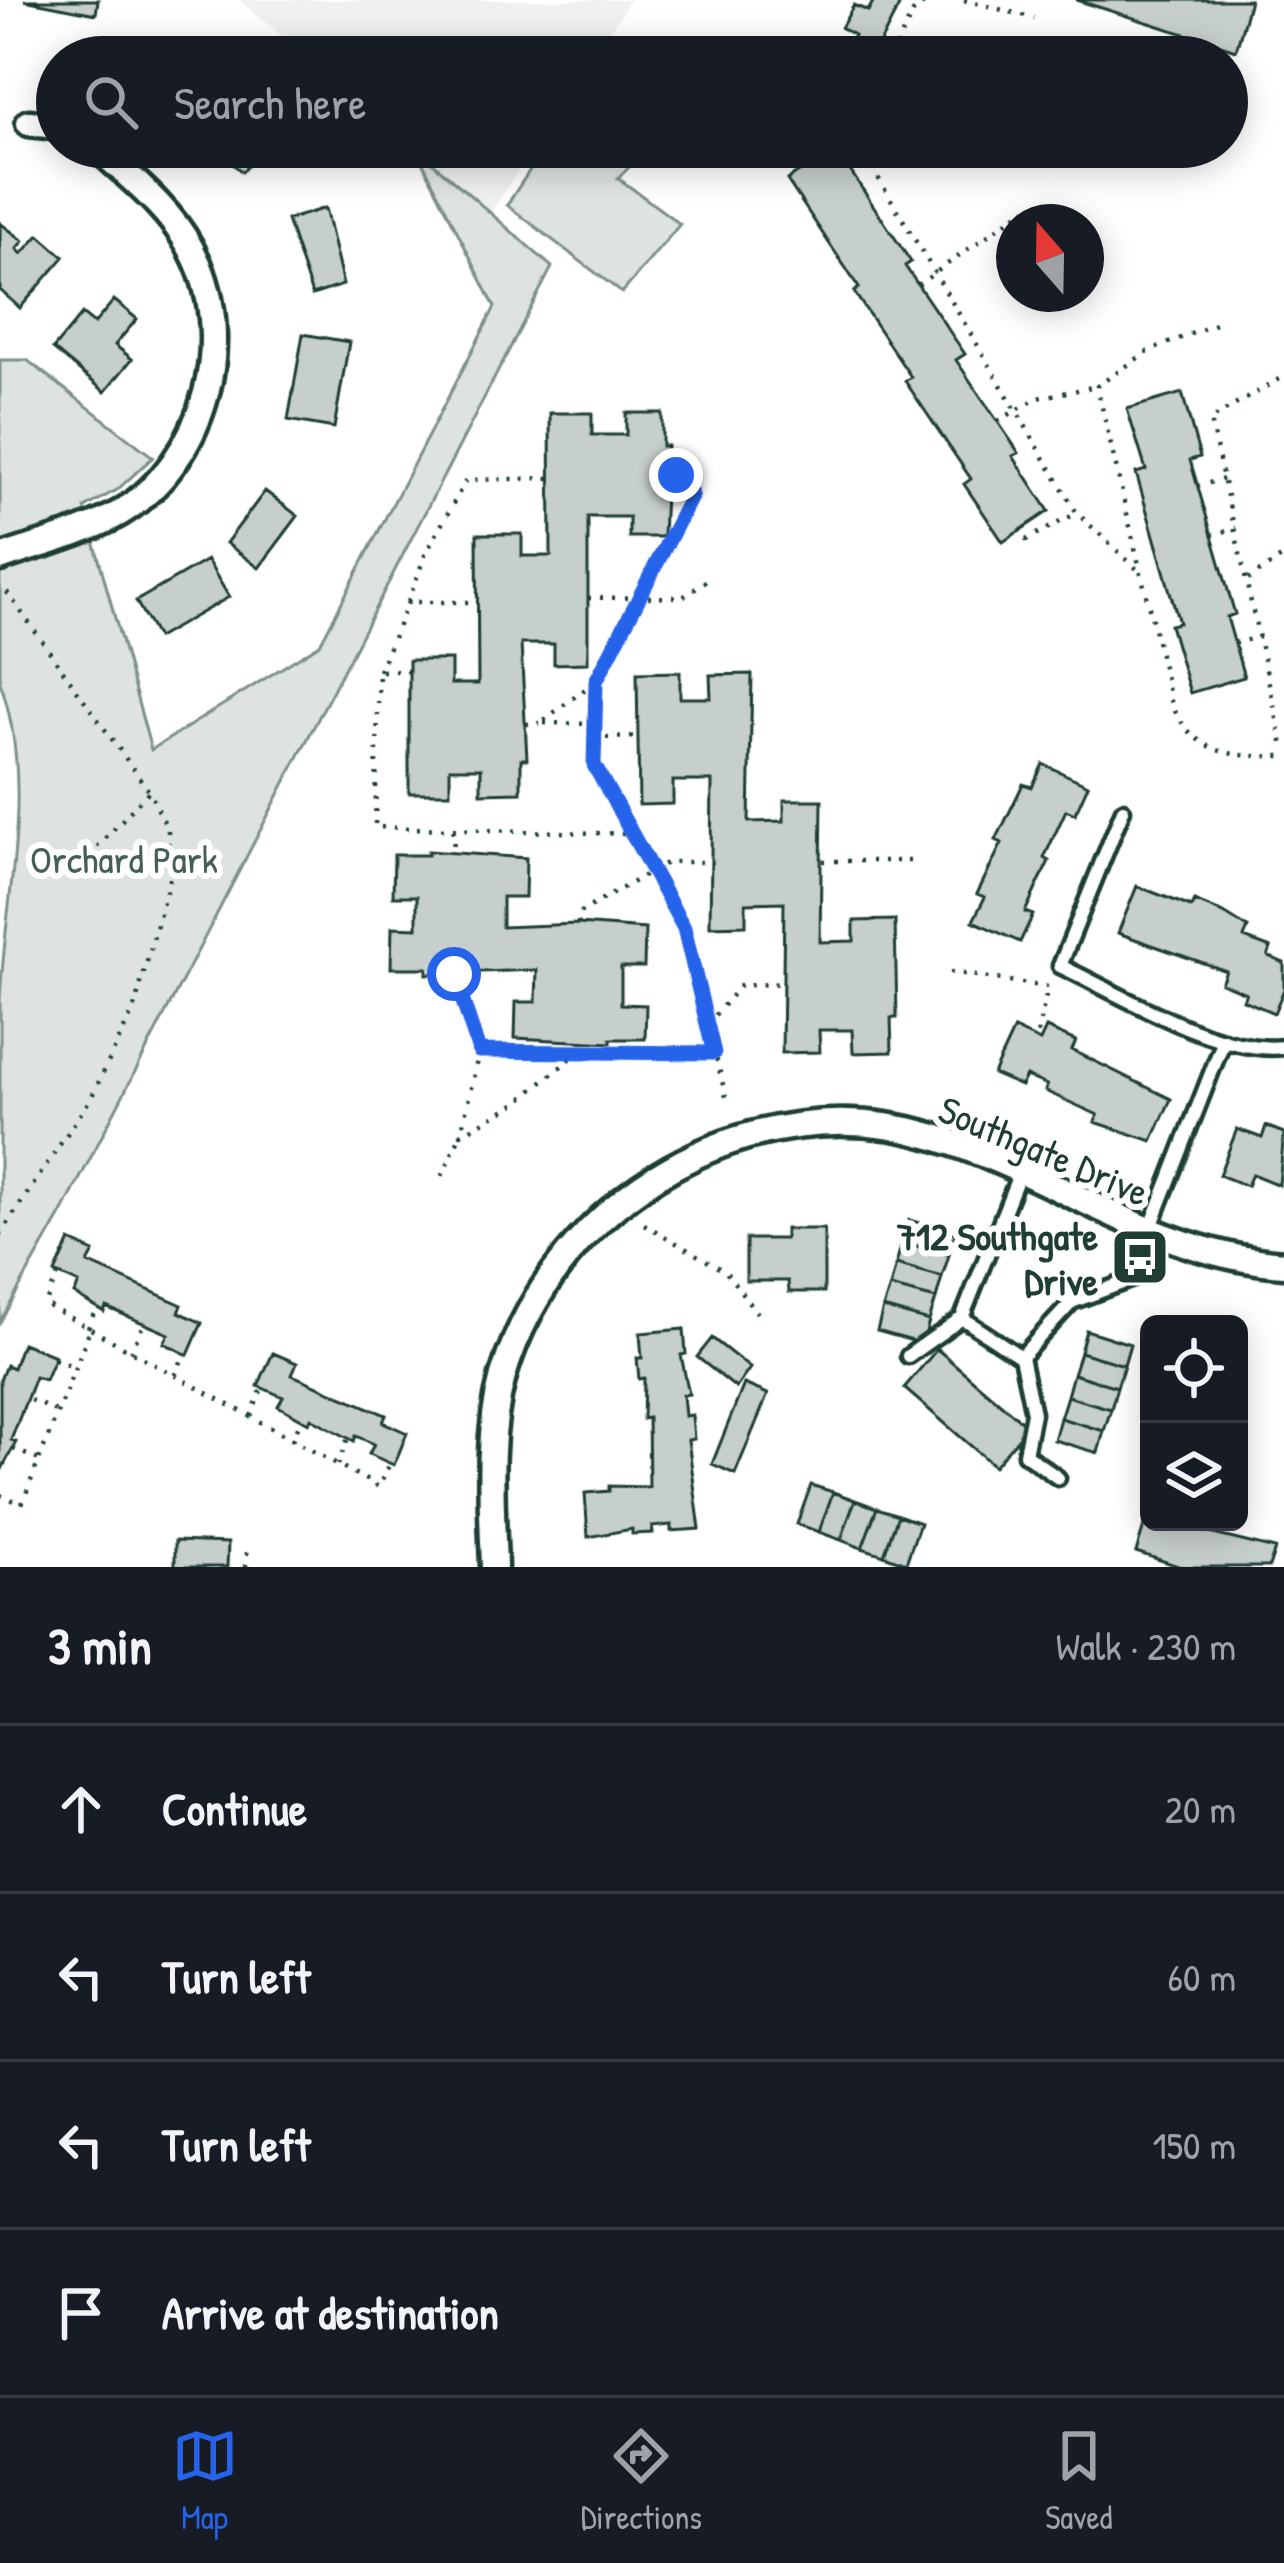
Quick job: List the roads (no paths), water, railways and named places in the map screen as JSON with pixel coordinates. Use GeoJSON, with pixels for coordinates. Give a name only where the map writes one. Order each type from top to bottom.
{"type":"FeatureCollection","features":[{"type":"Feature","properties":{"kind":"street"},"geometry":{"type":"LineString","coordinates":[[29,123],[36,124]]}},
{"type":"Feature","properties":{"kind":"street"},"geometry":{"type":"LineString","coordinates":[[0,558],[98,524],[142,496],[184,447],[209,387],[214,345],[207,290],[192,250],[169,214],[120,168]]}},
{"type":"Feature","properties":{"kind":"street","name":"Southgate Drive"},"geometry":{"type":"LineString","coordinates":[[494,1567],[494,1426],[504,1376],[548,1281],[575,1244],[645,1183],[723,1142],[835,1123],[932,1136],[1155,1236],[1221,1256],[1284,1264]]}},
{"type":"Feature","properties":{"kind":"lane"},"geometry":{"type":"LineString","coordinates":[[1123,810],[1060,966],[1253,1051],[1284,1047]]}},
{"type":"Feature","properties":{"kind":"lane"},"geometry":{"type":"LineString","coordinates":[[1021,1357],[1072,1302],[1133,1279],[1155,1236],[1223,1040]]}},
{"type":"Feature","properties":{"kind":"lane"},"geometry":{"type":"LineString","coordinates":[[908,1356],[962,1318],[1020,1172]]}},
{"type":"Feature","properties":{"kind":"lane"},"geometry":{"type":"LineString","coordinates":[[962,1318],[1021,1357],[1033,1413],[1025,1454],[1058,1478]]}},
{"type":"Feature","properties":{"kind":"place","name":"712 Southgate Drive"},"geometry":{"type":"Point","coordinates":[1140,1257]}},
{"type":"Feature","properties":{"kind":"park label","name":"Orchard Park"},"geometry":{"type":"Point","coordinates":[124,858]}}]}
